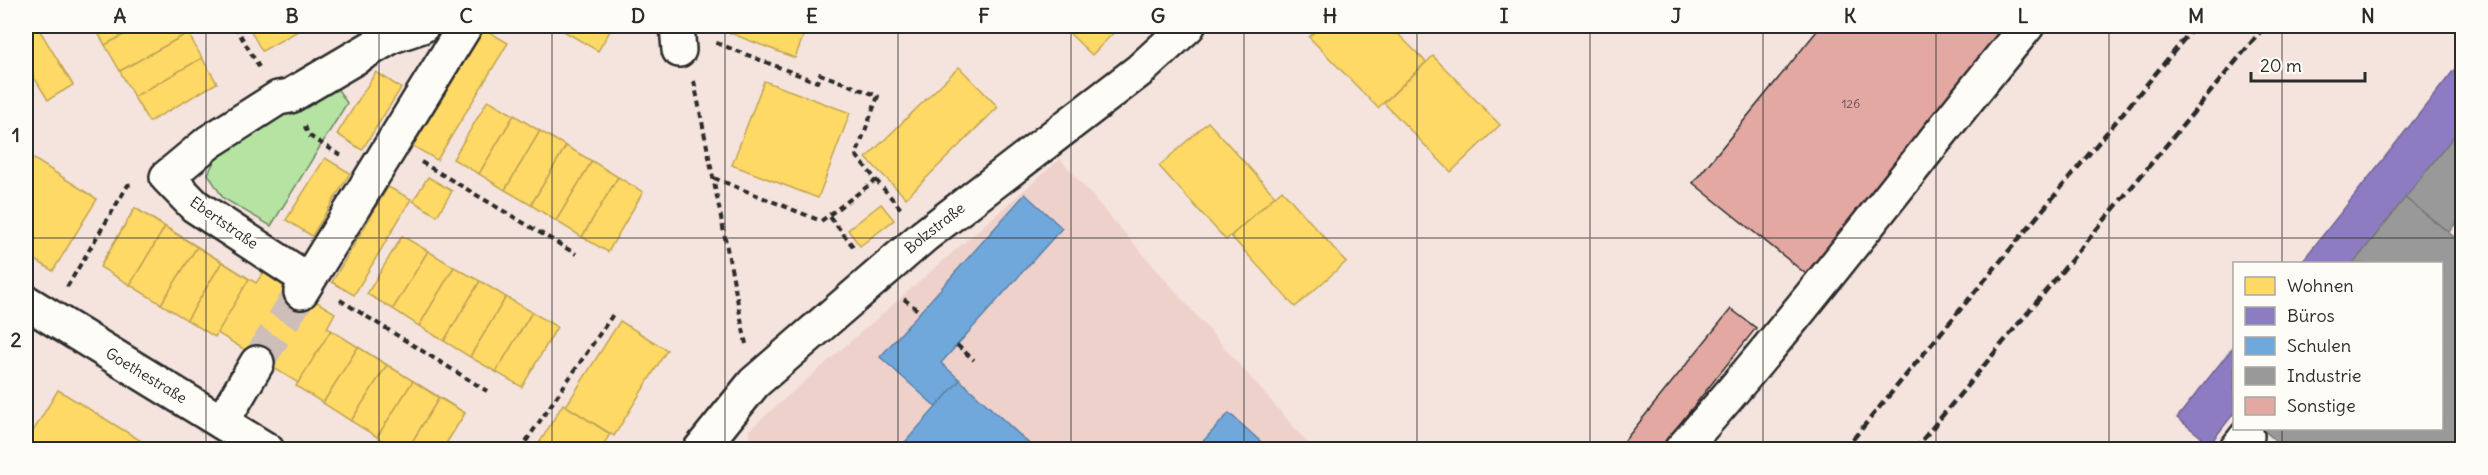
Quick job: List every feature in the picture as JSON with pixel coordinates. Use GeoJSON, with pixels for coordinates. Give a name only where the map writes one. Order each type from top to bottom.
{"type":"FeatureCollection","features":[{"type":"Feature","properties":{"kind":"street"},"geometry":{"type":"LineString","coordinates":[[167,177],[209,142],[284,97],[392,36],[422,26]]}},
{"type":"Feature","properties":{"kind":"street","name":"Bolzstraße"},"geometry":{"type":"LineString","coordinates":[[700,450],[754,383],[924,236],[1140,70],[1188,26]]}},
{"type":"Feature","properties":{"kind":"street"},"geometry":{"type":"LineString","coordinates":[[1681,450],[1747,375],[1934,138],[2027,26]]}},
{"type":"Feature","properties":{"kind":"street"},"geometry":{"type":"LineString","coordinates":[[304,286],[374,176],[461,27]]}},
{"type":"Feature","properties":{"kind":"street","name":"Ebertstraße"},"geometry":{"type":"LineString","coordinates":[[167,177],[195,206],[304,286]]}},
{"type":"Feature","properties":{"kind":"street","name":"Goethestraße"},"geometry":{"type":"LineString","coordinates":[[38,310],[242,439]]}},
{"type":"Feature","properties":{"kind":"street"},"geometry":{"type":"LineString","coordinates":[[242,439],[257,363]]}},
{"type":"Feature","properties":{"kind":"path"},"geometry":{"type":"LineString","coordinates":[[235,26],[284,97],[302,117],[308,135],[374,176]]}},
{"type":"Feature","properties":{"kind":"path"},"geometry":{"type":"LineString","coordinates":[[714,178],[821,222],[876,180],[855,155],[878,96],[820,74],[817,82],[724,46]]}},
{"type":"Feature","properties":{"kind":"path"},"geometry":{"type":"LineString","coordinates":[[696,86],[754,383]]}},
{"type":"Feature","properties":{"kind":"path"},"geometry":{"type":"LineString","coordinates":[[392,145],[576,254]]}},
{"type":"Feature","properties":{"kind":"path"},"geometry":{"type":"LineString","coordinates":[[38,310],[128,185],[167,177]]}},
{"type":"Feature","properties":{"kind":"path"},"geometry":{"type":"LineString","coordinates":[[304,286],[487,391]]}},
{"type":"Feature","properties":{"kind":"path"},"geometry":{"type":"LineString","coordinates":[[520,450],[614,313]]}},
{"type":"Feature","properties":{"kind":"path"},"geometry":{"type":"LineString","coordinates":[[957,345],[974,360]]}},
{"type":"Feature","properties":{"kind":"shaded area"},"geometry":{"type":"Polygon","coordinates":[[[1060,159],[1313,449],[749,450],[749,430],[1060,159]]]}},
{"type":"Feature","properties":{"kind":"green space"},"geometry":{"type":"Polygon","coordinates":[[[333,82],[347,103],[271,226],[223,198],[208,174],[221,147],[333,82]]]}},
{"type":"Feature","properties":{"kind":"building: Wohnen"},"geometry":{"type":"Polygon","coordinates":[[[37,26],[73,85],[48,100],[26,64],[26,27],[37,26]]]}},
{"type":"Feature","properties":{"kind":"building: Wohnen"},"geometry":{"type":"Polygon","coordinates":[[[94,26],[140,26],[105,45],[94,26]]]}},
{"type":"Feature","properties":{"kind":"building: Wohnen"},"geometry":{"type":"Polygon","coordinates":[[[140,26],[184,26],[188,33],[120,71],[105,45],[140,26]]]}},
{"type":"Feature","properties":{"kind":"building: Wohnen"},"geometry":{"type":"Polygon","coordinates":[[[248,26],[307,26],[262,51],[248,26]]]}},
{"type":"Feature","properties":{"kind":"building: Wohnen"},"geometry":{"type":"Polygon","coordinates":[[[555,26],[613,26],[598,51],[555,26]]]}},
{"type":"Feature","properties":{"kind":"building: Wohnen"},"geometry":{"type":"Polygon","coordinates":[[[712,26],[807,26],[795,58],[712,26]]]}},
{"type":"Feature","properties":{"kind":"building: Wohnen"},"geometry":{"type":"Polygon","coordinates":[[[1062,26],[1120,26],[1092,55],[1062,26]]]}},
{"type":"Feature","properties":{"kind":"building: Wohnen"},"geometry":{"type":"Polygon","coordinates":[[[1321,26],[1390,26],[1426,62],[1378,108],[1309,37],[1321,26]]]}},
{"type":"Feature","properties":{"kind":"building: Wohnen"},"geometry":{"type":"Polygon","coordinates":[[[484,29],[508,43],[437,160],[413,146],[484,29]]]}},
{"type":"Feature","properties":{"kind":"building: Wohnen"},"geometry":{"type":"Polygon","coordinates":[[[188,33],[202,58],[134,97],[120,71],[188,33]]]}},
{"type":"Feature","properties":{"kind":"building: Wohnen"},"geometry":{"type":"Polygon","coordinates":[[[1433,56],[1500,125],[1451,172],[1384,103],[1433,56]]]}},
{"type":"Feature","properties":{"kind":"building: Wohnen"},"geometry":{"type":"Polygon","coordinates":[[[202,58],[217,83],[149,122],[134,97],[202,58]]]}},
{"type":"Feature","properties":{"kind":"building: Wohnen"},"geometry":{"type":"Polygon","coordinates":[[[959,67],[998,107],[906,198],[866,158],[959,67]]]}},
{"type":"Feature","properties":{"kind":"building: Wohnen"},"geometry":{"type":"Polygon","coordinates":[[[376,72],[401,88],[362,150],[337,134],[376,72]]]}},
{"type":"Feature","properties":{"kind":"building: Wohnen"},"geometry":{"type":"Polygon","coordinates":[[[764,81],[850,113],[818,198],[732,165],[764,81]]]}},
{"type":"Feature","properties":{"kind":"building: Wohnen"},"geometry":{"type":"Polygon","coordinates":[[[488,100],[514,115],[479,174],[453,159],[488,100]]]}},
{"type":"Feature","properties":{"kind":"building: Wohnen"},"geometry":{"type":"Polygon","coordinates":[[[514,115],[540,131],[505,190],[479,174],[514,115]]]}},
{"type":"Feature","properties":{"kind":"building: Wohnen"},"geometry":{"type":"Polygon","coordinates":[[[1208,122],[1275,196],[1226,240],[1159,166],[1208,122]]]}},
{"type":"Feature","properties":{"kind":"building: Wohnen"},"geometry":{"type":"Polygon","coordinates":[[[540,131],[566,146],[531,205],[505,190],[540,131]]]}},
{"type":"Feature","properties":{"kind":"building: Wohnen"},"geometry":{"type":"Polygon","coordinates":[[[566,146],[592,161],[556,221],[531,205],[566,146]]]}},
{"type":"Feature","properties":{"kind":"building: Wohnen"},"geometry":{"type":"Polygon","coordinates":[[[26,154],[97,199],[53,271],[26,254],[26,154]]]}},
{"type":"Feature","properties":{"kind":"building: Wohnen"},"geometry":{"type":"Polygon","coordinates":[[[325,158],[350,173],[312,236],[286,220],[325,158]]]}},
{"type":"Feature","properties":{"kind":"building: Wohnen"},"geometry":{"type":"Polygon","coordinates":[[[592,161],[618,177],[582,237],[556,221],[592,161]]]}},
{"type":"Feature","properties":{"kind":"building: Wohnen"},"geometry":{"type":"Polygon","coordinates":[[[428,177],[452,191],[437,216],[413,201],[428,177]]]}},
{"type":"Feature","properties":{"kind":"building: Wohnen"},"geometry":{"type":"Polygon","coordinates":[[[618,177],[643,192],[608,252],[582,237],[618,177]]]}},
{"type":"Feature","properties":{"kind":"building: Wohnen"},"geometry":{"type":"Polygon","coordinates":[[[388,187],[411,199],[354,295],[332,282],[388,187]]]}},
{"type":"Feature","properties":{"kind":"building: Wohnen"},"geometry":{"type":"Polygon","coordinates":[[[1282,190],[1346,262],[1295,307],[1231,236],[1282,190]]]}},
{"type":"Feature","properties":{"kind":"building: Wohnen"},"geometry":{"type":"Polygon","coordinates":[[[881,204],[894,220],[860,246],[848,230],[881,204]]]}},
{"type":"Feature","properties":{"kind":"building: Wohnen"},"geometry":{"type":"Polygon","coordinates":[[[135,208],[256,283],[265,270],[335,313],[327,328],[465,413],[442,450],[407,450],[102,262],[135,208]]]}},
{"type":"Feature","properties":{"kind":"building: Wohnen"},"geometry":{"type":"Polygon","coordinates":[[[135,208],[165,227],[130,285],[100,267],[135,208]]]}},
{"type":"Feature","properties":{"kind":"building: Wohnen"},"geometry":{"type":"Polygon","coordinates":[[[165,227],[197,247],[161,304],[130,285],[165,227]]]}},
{"type":"Feature","properties":{"kind":"building: Wohnen"},"geometry":{"type":"Polygon","coordinates":[[[402,236],[428,251],[393,309],[367,294],[402,236]]]}},
{"type":"Feature","properties":{"kind":"building: Wohnen"},"geometry":{"type":"Polygon","coordinates":[[[197,247],[222,262],[187,320],[161,304],[197,247]]]}},
{"type":"Feature","properties":{"kind":"building: Wohnen"},"geometry":{"type":"Polygon","coordinates":[[[428,251],[454,267],[419,326],[393,309],[428,251]]]}},
{"type":"Feature","properties":{"kind":"building: Wohnen"},"geometry":{"type":"Polygon","coordinates":[[[222,262],[249,279],[215,337],[187,320],[222,262]]]}},
{"type":"Feature","properties":{"kind":"building: Wohnen"},"geometry":{"type":"Polygon","coordinates":[[[454,267],[480,281],[444,341],[419,326],[454,267]]]}},
{"type":"Feature","properties":{"kind":"building: Wohnen"},"geometry":{"type":"Polygon","coordinates":[[[480,281],[506,297],[470,357],[444,341],[480,281]]]}},
{"type":"Feature","properties":{"kind":"building: Wohnen"},"geometry":{"type":"Polygon","coordinates":[[[506,297],[532,312],[496,372],[470,357],[506,297]]]}},
{"type":"Feature","properties":{"kind":"building: Wohnen"},"geometry":{"type":"Polygon","coordinates":[[[532,312],[557,327],[522,387],[496,372],[532,312]]]}},
{"type":"Feature","properties":{"kind":"building: Wohnen"},"geometry":{"type":"Polygon","coordinates":[[[620,321],[667,350],[614,436],[566,406],[620,321]]]}},
{"type":"Feature","properties":{"kind":"building: Wohnen"},"geometry":{"type":"Polygon","coordinates":[[[331,330],[358,347],[323,403],[296,386],[331,330]]]}},
{"type":"Feature","properties":{"kind":"building: Wohnen"},"geometry":{"type":"Polygon","coordinates":[[[358,347],[387,365],[351,421],[323,403],[358,347]]]}},
{"type":"Feature","properties":{"kind":"building: Wohnen"},"geometry":{"type":"Polygon","coordinates":[[[387,365],[413,381],[377,437],[351,421],[387,365]]]}},
{"type":"Feature","properties":{"kind":"building: Wohnen"},"geometry":{"type":"Polygon","coordinates":[[[413,381],[439,398],[407,450],[397,450],[377,437],[413,381]]]}},
{"type":"Feature","properties":{"kind":"building: Wohnen"},"geometry":{"type":"Polygon","coordinates":[[[58,390],[156,450],[26,450],[26,443],[58,390]]]}},
{"type":"Feature","properties":{"kind":"building: Wohnen"},"geometry":{"type":"Polygon","coordinates":[[[439,398],[465,413],[442,450],[407,450],[439,398]]]}},
{"type":"Feature","properties":{"kind":"building: Wohnen"},"geometry":{"type":"Polygon","coordinates":[[[563,404],[610,434],[600,450],[535,450],[563,404]]]}},
{"type":"Feature","properties":{"kind":"building: Büros"},"geometry":{"type":"Polygon","coordinates":[[[2462,60],[2462,126],[2355,262],[2302,262],[2462,60]]]}},
{"type":"Feature","properties":{"kind":"building: Büros"},"geometry":{"type":"Polygon","coordinates":[[[2233,347],[2233,414],[2210,444],[2177,418],[2233,347]]]}},
{"type":"Feature","properties":{"kind":"building: Schulen"},"geometry":{"type":"Polygon","coordinates":[[[1025,194],[1062,228],[941,363],[960,380],[936,407],[880,357],[1025,194]]]}},
{"type":"Feature","properties":{"kind":"building: Schulen"},"geometry":{"type":"Polygon","coordinates":[[[960,380],[1036,450],[898,450],[960,380]]]}},
{"type":"Feature","properties":{"kind":"building: Schulen"},"geometry":{"type":"Polygon","coordinates":[[[1229,413],[1270,450],[1195,450],[1229,413]]]}},
{"type":"Feature","properties":{"kind":"building: Industrie"},"geometry":{"type":"Polygon","coordinates":[[[2462,126],[2462,215],[2449,232],[2405,198],[2462,126]]]}},
{"type":"Feature","properties":{"kind":"building: Industrie"},"geometry":{"type":"Polygon","coordinates":[[[2405,198],[2462,243],[2462,450],[2287,450],[2263,430],[2443,430],[2443,262],[2355,262],[2405,198]]]}},
{"type":"Feature","properties":{"kind":"building: Sonstige"},"geometry":{"type":"Polygon","coordinates":[[[1821,26],[2009,26],[1806,274],[1693,183],[1821,26]]]}},
{"type":"Feature","properties":{"kind":"building: Sonstige"},"geometry":{"type":"Polygon","coordinates":[[[1731,309],[1756,328],[1659,450],[1617,450],[1731,309]]]}},
{"type":"Feature","properties":{"kind":"tunnel"},"geometry":{"type":"LineString","coordinates":[[257,363],[301,292]]}},
{"type":"Feature","properties":{"kind":"railway"},"geometry":{"type":"LineString","coordinates":[[1844,450],[2195,26]]}},
{"type":"Feature","properties":{"kind":"railway"},"geometry":{"type":"LineString","coordinates":[[1914,450],[2265,26]]}}]}
